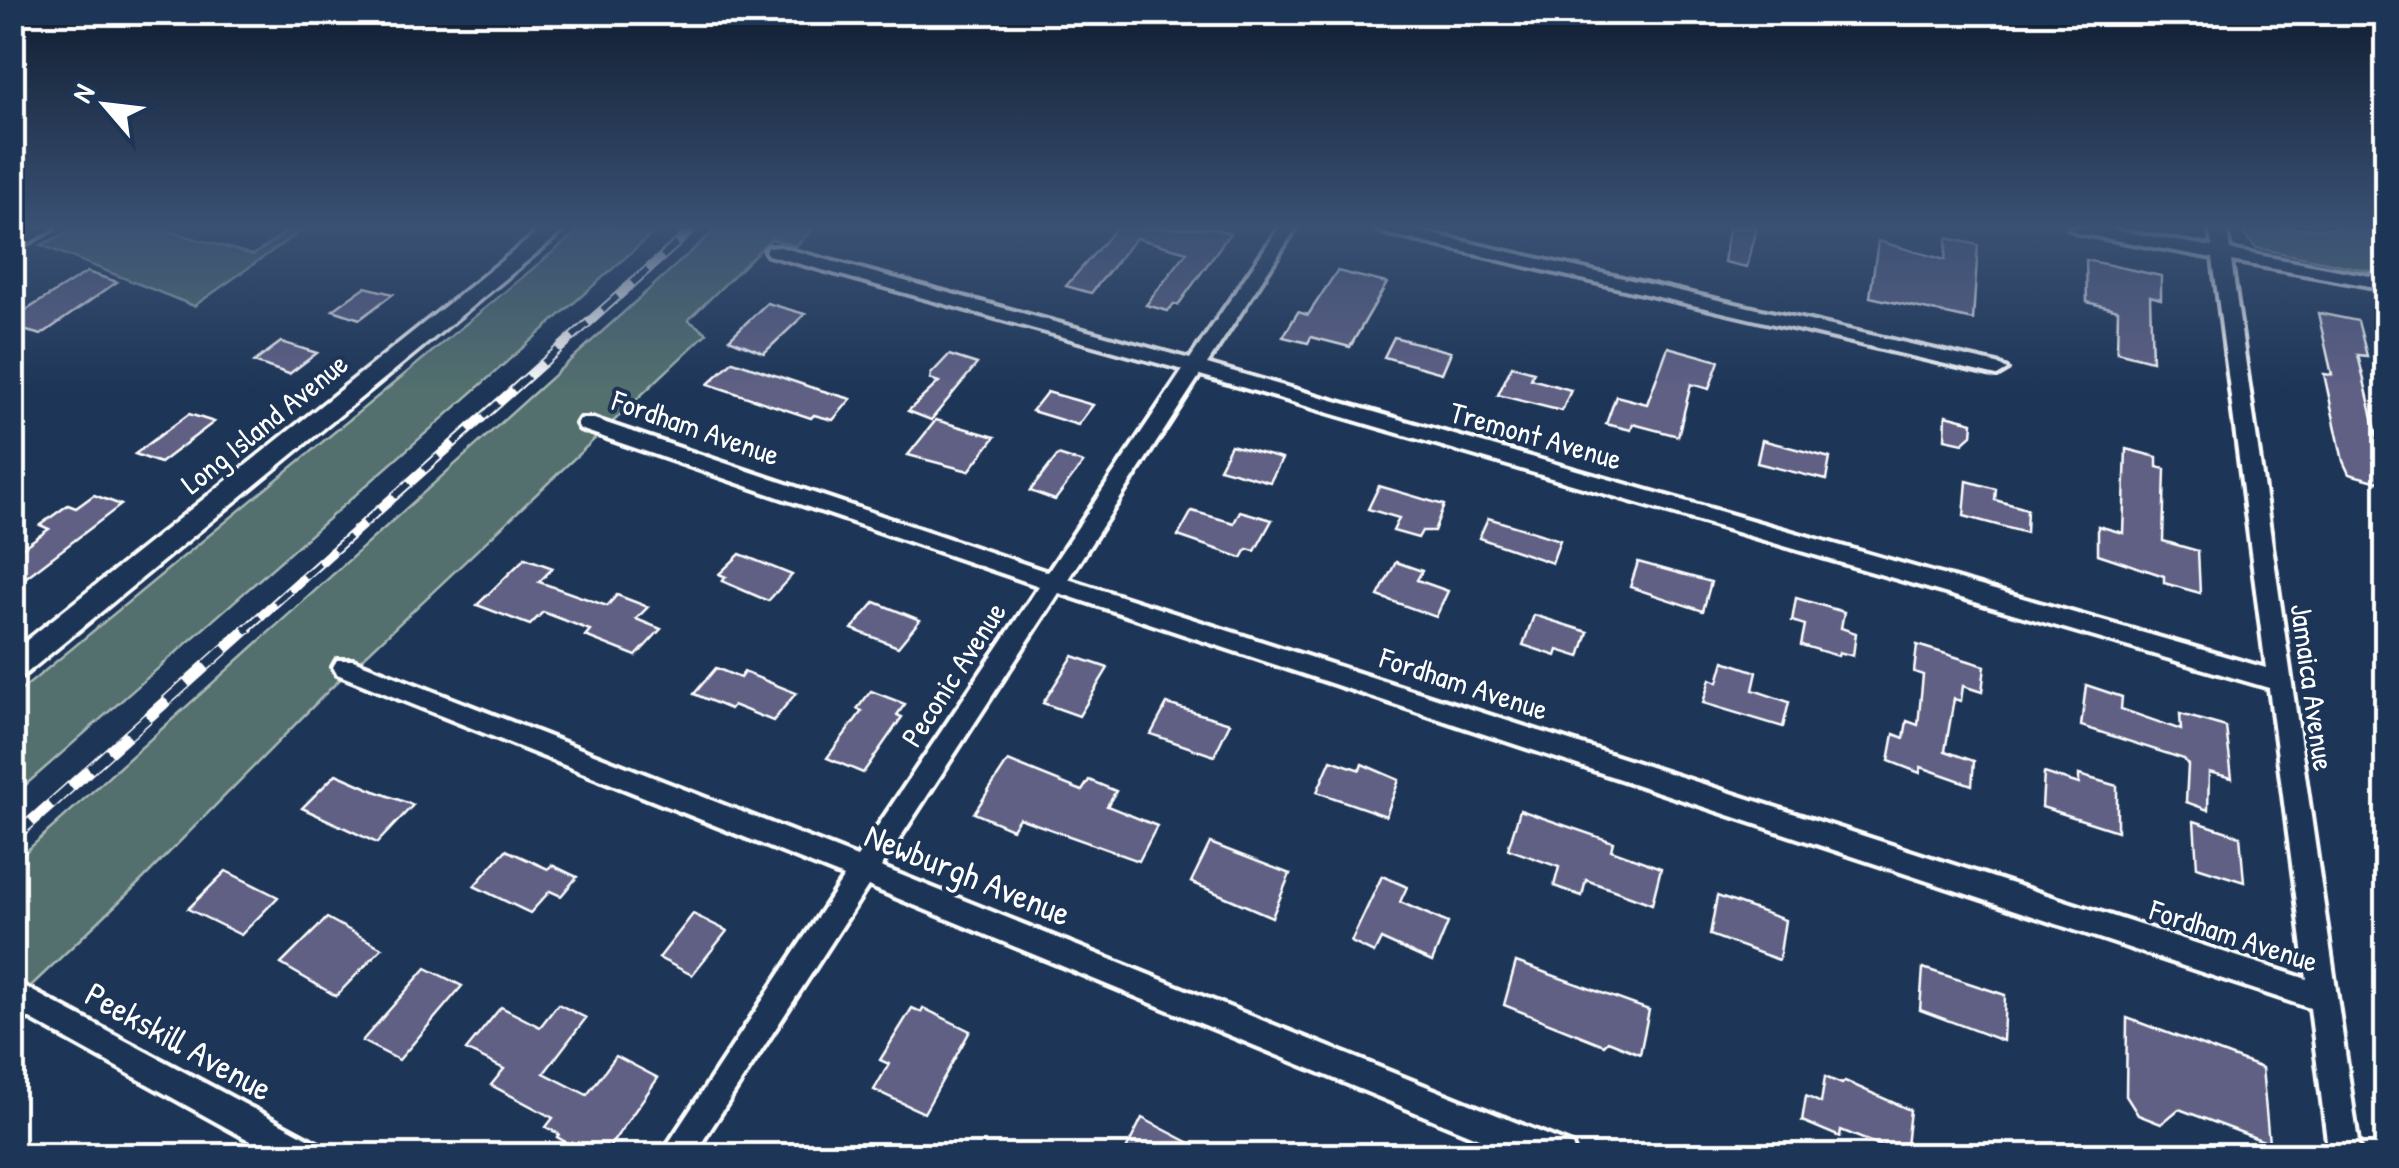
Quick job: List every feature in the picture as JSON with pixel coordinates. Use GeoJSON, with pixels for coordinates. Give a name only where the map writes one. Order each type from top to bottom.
{"type":"FeatureCollection","features":[{"type":"Feature","properties":{"kind":"street","name":"Long Island Avenue"},"geometry":{"type":"LineString","coordinates":[[12,669],[489,283]]}},
{"type":"Feature","properties":{"kind":"street","name":"Tremont Avenue"},"geometry":{"type":"LineString","coordinates":[[885,283],[1194,367],[2280,682]]}},
{"type":"Feature","properties":{"kind":"street","name":"Peconic Avenue"},"geometry":{"type":"LineString","coordinates":[[675,1156],[1251,283]]}},
{"type":"Feature","properties":{"kind":"street"},"geometry":{"type":"LineString","coordinates":[[1619,283],[1997,370]]}},
{"type":"Feature","properties":{"kind":"street","name":"Jamaica Avenue"},"geometry":{"type":"LineString","coordinates":[[2225,283],[2345,1156]]}},
{"type":"Feature","properties":{"kind":"street","name":"Fordham Avenue"},"geometry":{"type":"LineString","coordinates":[[586,424],[1052,582],[2323,998]]}},
{"type":"Feature","properties":{"kind":"street","name":"Newburgh Avenue"},"geometry":{"type":"LineString","coordinates":[[346,667],[1561,1156]]}},
{"type":"Feature","properties":{"kind":"street","name":"Peekskill Avenue"},"geometry":{"type":"LineString","coordinates":[[12,993],[310,1156]]}},
{"type":"Feature","properties":{"kind":"green space"},"geometry":{"type":"Polygon","coordinates":[[[135,283],[227,283],[194,306],[135,283]]]}},
{"type":"Feature","properties":{"kind":"green space"},"geometry":{"type":"Polygon","coordinates":[[[516,283],[597,283],[13,796],[13,697],[516,283]]]}},
{"type":"Feature","properties":{"kind":"green space"},"geometry":{"type":"Polygon","coordinates":[[[657,283],[726,283],[688,320],[707,333],[330,689],[142,880],[13,1003],[12,864],[657,283]]]}},
{"type":"Feature","properties":{"kind":"building"},"geometry":{"type":"Polygon","coordinates":[[[70,283],[116,283],[41,335],[12,327],[12,319],[70,283]]]}},
{"type":"Feature","properties":{"kind":"building"},"geometry":{"type":"Polygon","coordinates":[[[1069,283],[1100,283],[1091,293],[1066,286],[1069,283]]]}},
{"type":"Feature","properties":{"kind":"building"},"geometry":{"type":"Polygon","coordinates":[[[1163,283],[1194,283],[1178,305],[1168,311],[1146,305],[1163,283]]]}},
{"type":"Feature","properties":{"kind":"building"},"geometry":{"type":"Polygon","coordinates":[[[1329,283],[1387,283],[1350,347],[1311,337],[1308,343],[1283,337],[1298,312],[1308,315],[1329,283]]]}},
{"type":"Feature","properties":{"kind":"building"},"geometry":{"type":"Polygon","coordinates":[[[1872,283],[1975,283],[1973,320],[1870,297],[1872,283]]]}},
{"type":"Feature","properties":{"kind":"building"},"geometry":{"type":"Polygon","coordinates":[[[2087,283],[2161,283],[2161,299],[2150,296],[2152,361],[2117,352],[2118,310],[2087,302],[2087,283]]]}},
{"type":"Feature","properties":{"kind":"building"},"geometry":{"type":"Polygon","coordinates":[[[365,287],[393,294],[360,319],[333,310],[365,287]]]}},
{"type":"Feature","properties":{"kind":"building"},"geometry":{"type":"Polygon","coordinates":[[[767,303],[805,314],[764,353],[729,339],[767,303]]]}},
{"type":"Feature","properties":{"kind":"building"},"geometry":{"type":"Polygon","coordinates":[[[2318,313],[2358,321],[2367,356],[2358,355],[2386,461],[2386,484],[2349,474],[2343,461],[2324,374],[2332,375],[2318,313]]]}},
{"type":"Feature","properties":{"kind":"building"},"geometry":{"type":"Polygon","coordinates":[[[1394,337],[1451,352],[1442,373],[1384,357],[1394,337]]]}},
{"type":"Feature","properties":{"kind":"building"},"geometry":{"type":"Polygon","coordinates":[[[281,342],[317,353],[289,374],[254,362],[281,342]]]}},
{"type":"Feature","properties":{"kind":"building"},"geometry":{"type":"Polygon","coordinates":[[[1668,347],[1719,361],[1709,389],[1691,384],[1678,436],[1633,424],[1631,430],[1606,424],[1616,396],[1647,404],[1668,347]]]}},
{"type":"Feature","properties":{"kind":"building"},"geometry":{"type":"Polygon","coordinates":[[[949,355],[977,364],[931,420],[908,411],[939,382],[930,379],[931,374],[949,355]]]}},
{"type":"Feature","properties":{"kind":"building"},"geometry":{"type":"Polygon","coordinates":[[[733,361],[851,399],[833,420],[814,415],[811,418],[708,384],[733,361]]]}},
{"type":"Feature","properties":{"kind":"building"},"geometry":{"type":"Polygon","coordinates":[[[1512,366],[1534,372],[1531,379],[1571,390],[1562,411],[1498,395],[1512,366]]]}},
{"type":"Feature","properties":{"kind":"building"},"geometry":{"type":"Polygon","coordinates":[[[1047,392],[1093,405],[1078,425],[1032,411],[1047,392]]]}},
{"type":"Feature","properties":{"kind":"building"},"geometry":{"type":"Polygon","coordinates":[[[189,414],[214,422],[160,463],[135,454],[189,414]]]}},
{"type":"Feature","properties":{"kind":"building"},"geometry":{"type":"Polygon","coordinates":[[[1946,415],[1973,422],[1972,435],[1963,443],[1945,439],[1946,415]]]}},
{"type":"Feature","properties":{"kind":"building"},"geometry":{"type":"Polygon","coordinates":[[[936,420],[995,437],[969,471],[908,455],[936,420]]]}},
{"type":"Feature","properties":{"kind":"building"},"geometry":{"type":"Polygon","coordinates":[[[1762,440],[1830,458],[1826,480],[1757,463],[1762,440]]]}},
{"type":"Feature","properties":{"kind":"building"},"geometry":{"type":"Polygon","coordinates":[[[1231,445],[1282,459],[1270,482],[1219,468],[1231,445]]]}},
{"type":"Feature","properties":{"kind":"building"},"geometry":{"type":"Polygon","coordinates":[[[2126,449],[2157,457],[2157,467],[2165,469],[2163,541],[2198,551],[2200,593],[2164,583],[2164,576],[2098,554],[2098,526],[2123,533],[2126,449]]]}},
{"type":"Feature","properties":{"kind":"building"},"geometry":{"type":"Polygon","coordinates":[[[1058,455],[1083,463],[1055,500],[1030,491],[1058,455]]]}},
{"type":"Feature","properties":{"kind":"building"},"geometry":{"type":"Polygon","coordinates":[[[1967,481],[1996,489],[1995,500],[2027,509],[2026,533],[1964,516],[1967,481]]]}},
{"type":"Feature","properties":{"kind":"building"},"geometry":{"type":"Polygon","coordinates":[[[1379,486],[1444,505],[1434,531],[1422,531],[1418,538],[1393,531],[1399,518],[1368,509],[1379,486]]]}},
{"type":"Feature","properties":{"kind":"building"},"geometry":{"type":"Polygon","coordinates":[[[94,495],[121,505],[12,588],[12,555],[49,529],[40,525],[68,505],[76,508],[94,495]]]}},
{"type":"Feature","properties":{"kind":"building"},"geometry":{"type":"Polygon","coordinates":[[[1192,511],[1234,523],[1240,511],[1272,520],[1255,551],[1247,549],[1242,558],[1178,536],[1192,511]]]}},
{"type":"Feature","properties":{"kind":"building"},"geometry":{"type":"Polygon","coordinates":[[[1488,518],[1560,540],[1552,563],[1479,538],[1488,518]]]}},
{"type":"Feature","properties":{"kind":"building"},"geometry":{"type":"Polygon","coordinates":[[[740,554],[792,575],[768,601],[722,581],[726,577],[719,574],[740,554]]]}},
{"type":"Feature","properties":{"kind":"building"},"geometry":{"type":"Polygon","coordinates":[[[525,558],[553,568],[539,582],[607,606],[617,595],[648,607],[636,619],[661,629],[636,656],[585,636],[590,630],[543,612],[530,625],[477,605],[525,558]]]}},
{"type":"Feature","properties":{"kind":"building"},"geometry":{"type":"Polygon","coordinates":[[[1396,562],[1422,571],[1417,580],[1448,591],[1436,617],[1378,596],[1396,562]]]}},
{"type":"Feature","properties":{"kind":"building"},"geometry":{"type":"Polygon","coordinates":[[[1638,562],[1711,582],[1703,611],[1630,587],[1638,562]]]}},
{"type":"Feature","properties":{"kind":"building"},"geometry":{"type":"Polygon","coordinates":[[[1796,598],[1844,612],[1841,628],[1856,633],[1853,656],[1839,652],[1838,656],[1801,645],[1805,625],[1792,621],[1796,598]]]}},
{"type":"Feature","properties":{"kind":"building"},"geometry":{"type":"Polygon","coordinates":[[[875,602],[920,620],[898,647],[852,629],[875,602]]]}},
{"type":"Feature","properties":{"kind":"building"},"geometry":{"type":"Polygon","coordinates":[[[1534,615],[1588,632],[1580,657],[1558,650],[1556,656],[1523,645],[1534,615]]]}},
{"type":"Feature","properties":{"kind":"building"},"geometry":{"type":"Polygon","coordinates":[[[1917,645],[1985,666],[1982,692],[1963,686],[1961,701],[1954,699],[1945,751],[1974,761],[1972,785],[1921,767],[1920,773],[1889,761],[1894,734],[1904,738],[1907,721],[1918,725],[1923,675],[1914,672],[1917,645]]]}},
{"type":"Feature","properties":{"kind":"building"},"geometry":{"type":"Polygon","coordinates":[[[1073,656],[1108,668],[1079,716],[1043,703],[1073,656]]]}},
{"type":"Feature","properties":{"kind":"building"},"geometry":{"type":"Polygon","coordinates":[[[1724,661],[1757,672],[1753,690],[1789,702],[1783,727],[1703,703],[1710,679],[1718,682],[1724,661]]]}},
{"type":"Feature","properties":{"kind":"building"},"geometry":{"type":"Polygon","coordinates":[[[716,668],[740,678],[744,672],[796,693],[773,721],[733,705],[730,709],[694,694],[716,668]]]}},
{"type":"Feature","properties":{"kind":"building"},"geometry":{"type":"Polygon","coordinates":[[[2086,685],[2122,697],[2121,709],[2181,730],[2180,714],[2226,727],[2232,778],[2209,772],[2208,810],[2186,802],[2188,765],[2184,759],[2081,726],[2086,685]]]}},
{"type":"Feature","properties":{"kind":"building"},"geometry":{"type":"Polygon","coordinates":[[[871,691],[905,704],[897,715],[902,717],[863,773],[827,758],[862,711],[857,709],[871,691]]]}},
{"type":"Feature","properties":{"kind":"building"},"geometry":{"type":"Polygon","coordinates":[[[1167,704],[1230,723],[1214,756],[1151,734],[1167,704]]]}},
{"type":"Feature","properties":{"kind":"building"},"geometry":{"type":"Polygon","coordinates":[[[1331,760],[1360,770],[1362,764],[1399,780],[1386,816],[1317,792],[1331,760]]]}},
{"type":"Feature","properties":{"kind":"building"},"geometry":{"type":"Polygon","coordinates":[[[1008,761],[1082,791],[1089,780],[1116,791],[1107,806],[1157,826],[1139,861],[1019,818],[1012,829],[974,813],[1008,761]]]}},
{"type":"Feature","properties":{"kind":"building"},"geometry":{"type":"Polygon","coordinates":[[[2044,773],[2079,784],[2079,775],[2117,786],[2117,831],[2042,807],[2044,773]]]}},
{"type":"Feature","properties":{"kind":"building"},"geometry":{"type":"Polygon","coordinates":[[[336,774],[413,805],[377,843],[302,808],[336,774]]]}},
{"type":"Feature","properties":{"kind":"building"},"geometry":{"type":"Polygon","coordinates":[[[1520,810],[1613,842],[1611,850],[1661,868],[1652,904],[1586,880],[1582,896],[1554,886],[1559,867],[1508,849],[1520,810]]]}},
{"type":"Feature","properties":{"kind":"building"},"geometry":{"type":"Polygon","coordinates":[[[2194,821],[2240,836],[2244,882],[2197,867],[2194,821]]]}},
{"type":"Feature","properties":{"kind":"building"},"geometry":{"type":"Polygon","coordinates":[[[1210,843],[1290,874],[1272,917],[1191,882],[1210,843]]]}},
{"type":"Feature","properties":{"kind":"building"},"geometry":{"type":"Polygon","coordinates":[[[506,850],[577,877],[561,896],[550,891],[530,913],[474,886],[506,850]]]}},
{"type":"Feature","properties":{"kind":"building"},"geometry":{"type":"Polygon","coordinates":[[[226,871],[278,897],[241,935],[188,909],[226,871]]]}},
{"type":"Feature","properties":{"kind":"building"},"geometry":{"type":"Polygon","coordinates":[[[1382,876],[1407,887],[1400,902],[1448,923],[1432,962],[1381,939],[1374,953],[1351,942],[1382,876]]]}},
{"type":"Feature","properties":{"kind":"building"},"geometry":{"type":"Polygon","coordinates":[[[1717,896],[1785,920],[1779,960],[1710,935],[1717,896]]]}},
{"type":"Feature","properties":{"kind":"building"},"geometry":{"type":"Polygon","coordinates":[[[693,914],[727,931],[692,975],[659,958],[693,914]]]}},
{"type":"Feature","properties":{"kind":"building"},"geometry":{"type":"Polygon","coordinates":[[[327,918],[382,948],[336,996],[281,964],[327,918]]]}},
{"type":"Feature","properties":{"kind":"building"},"geometry":{"type":"Polygon","coordinates":[[[1516,962],[1649,1010],[1640,1054],[1608,1041],[1604,1045],[1504,1005],[1516,962]]]}},
{"type":"Feature","properties":{"kind":"building"},"geometry":{"type":"Polygon","coordinates":[[[426,968],[462,986],[399,1060],[362,1041],[426,968]]]}},
{"type":"Feature","properties":{"kind":"building"},"geometry":{"type":"Polygon","coordinates":[[[1923,968],[2005,995],[2003,1041],[1920,1010],[1923,968]]]}},
{"type":"Feature","properties":{"kind":"building"},"geometry":{"type":"Polygon","coordinates":[[[558,1004],[586,1018],[544,1073],[587,1095],[616,1056],[658,1078],[603,1156],[590,1156],[557,1137],[559,1134],[546,1127],[553,1118],[491,1085],[504,1069],[466,1050],[501,1007],[540,1027],[558,1004]]]}},
{"type":"Feature","properties":{"kind":"building"},"geometry":{"type":"Polygon","coordinates":[[[912,1008],[921,1012],[923,1008],[970,1031],[924,1113],[874,1090],[889,1064],[880,1060],[912,1008]]]}},
{"type":"Feature","properties":{"kind":"building"},"geometry":{"type":"Polygon","coordinates":[[[2127,1018],[2262,1068],[2269,1143],[2179,1109],[2161,1124],[2138,1115],[2126,1096],[2127,1018]]]}},
{"type":"Feature","properties":{"kind":"building"},"geometry":{"type":"Polygon","coordinates":[[[1825,1077],[1842,1084],[1845,1081],[1910,1110],[1905,1156],[1841,1130],[1840,1137],[1802,1121],[1806,1096],[1821,1103],[1825,1077]]]}},
{"type":"Feature","properties":{"kind":"building"},"geometry":{"type":"Polygon","coordinates":[[[1142,1118],[1215,1156],[1123,1156],[1142,1118]]]}},
{"type":"Feature","properties":{"kind":"railway"},"geometry":{"type":"LineString","coordinates":[[245,630],[633,283]]}},
{"type":"Feature","properties":{"kind":"railway"},"geometry":{"type":"LineString","coordinates":[[12,839],[248,628]]}}]}
